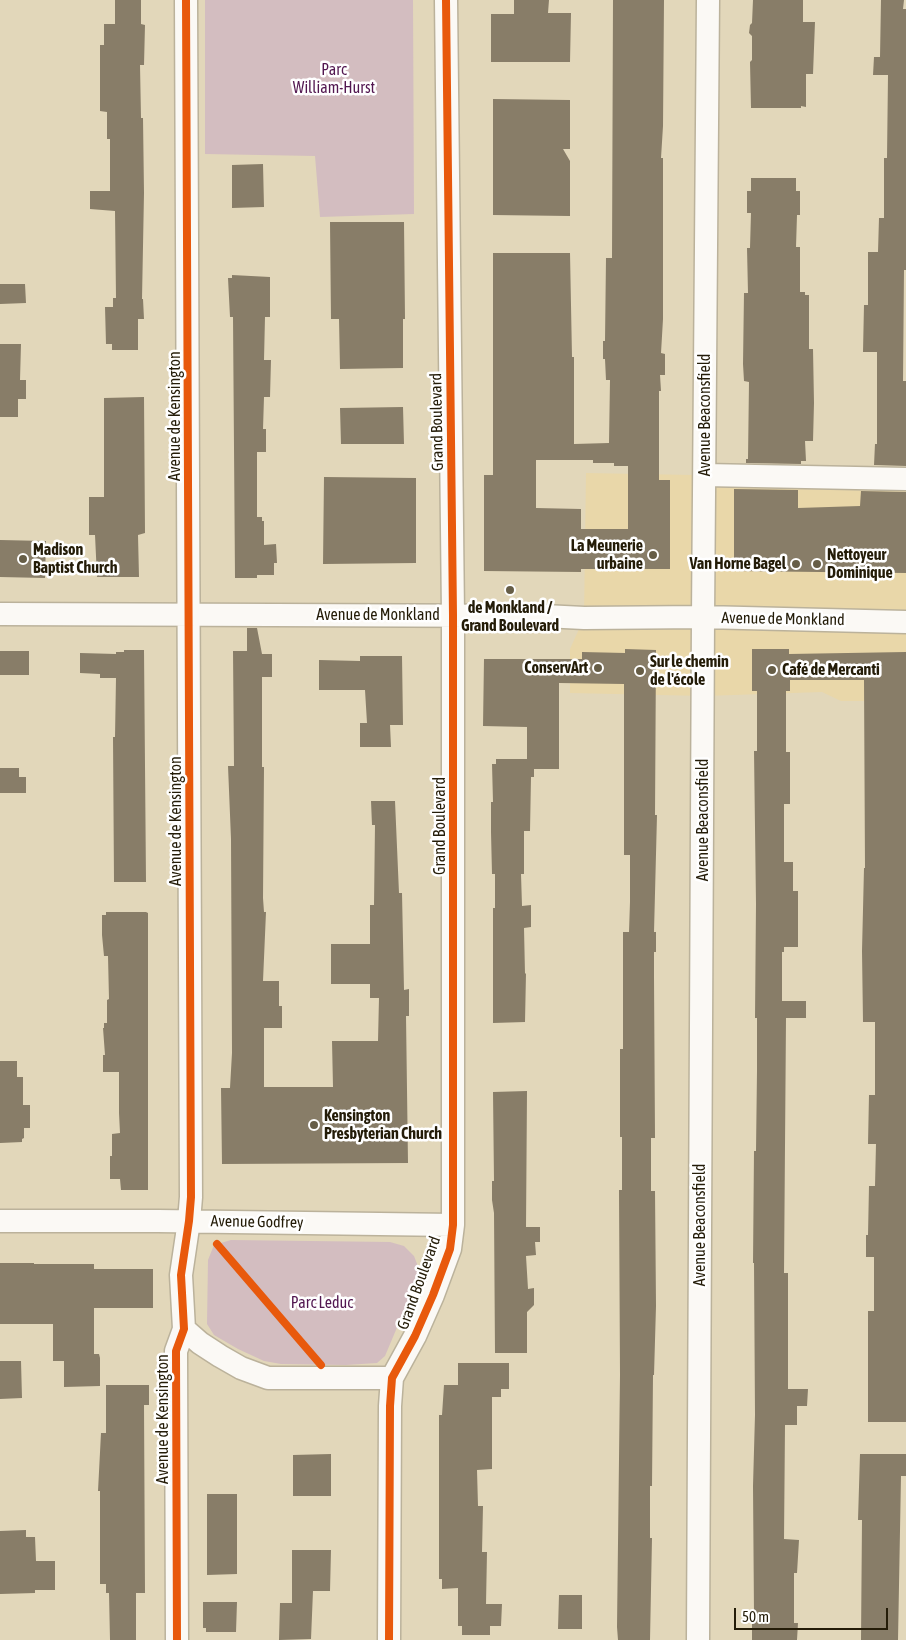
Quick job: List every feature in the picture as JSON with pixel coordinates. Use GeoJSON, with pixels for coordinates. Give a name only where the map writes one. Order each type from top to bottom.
{"type":"FeatureCollection","features":[{"type":"Feature","properties":{"kind":"street","name":"Avenue de Kensington"},"geometry":{"type":"LineString","coordinates":[[177,1640],[176,1351],[184,1329],[181,1276],[189,1221],[191,1187],[186,0]]}},
{"type":"Feature","properties":{"kind":"street","name":"Grand Boulevard"},"geometry":{"type":"LineString","coordinates":[[389,1640],[390,1406],[392,1378],[415,1336],[433,1295],[450,1249],[453,1225],[453,615],[446,0]]}},
{"type":"Feature","properties":{"kind":"street","name":"Avenue Beaconsfield"},"geometry":{"type":"LineString","coordinates":[[698,1640],[708,0]]}},
{"type":"Feature","properties":{"kind":"street"},"geometry":{"type":"LineString","coordinates":[[705,475],[906,479]]}},
{"type":"Feature","properties":{"kind":"street","name":"Avenue de Monkland"},"geometry":{"type":"LineString","coordinates":[[0,614],[453,615],[584,618],[703,617],[906,622]]}},
{"type":"Feature","properties":{"kind":"street","name":"Avenue Godfrey"},"geometry":{"type":"LineString","coordinates":[[0,1221],[189,1221],[453,1225]]}},
{"type":"Feature","properties":{"kind":"street"},"geometry":{"type":"LineString","coordinates":[[184,1329],[220,1356],[241,1368],[268,1378],[392,1378]]}},
{"type":"Feature","properties":{"kind":"shaded area"},"geometry":{"type":"Polygon","coordinates":[[[586,473],[906,479],[906,701],[841,701],[822,692],[704,696],[570,693],[570,649],[584,618],[586,473]]]}},
{"type":"Feature","properties":{"kind":"green space","name":"Parc William-Hurst"},"geometry":{"type":"Polygon","coordinates":[[[205,0],[413,0],[414,214],[320,217],[315,156],[205,154],[205,0]]]}},
{"type":"Feature","properties":{"kind":"green space","name":"Parc Leduc"},"geometry":{"type":"Polygon","coordinates":[[[231,1240],[390,1242],[404,1246],[414,1256],[419,1269],[417,1280],[385,1356],[377,1363],[346,1365],[281,1364],[264,1361],[214,1335],[207,1324],[208,1260],[214,1245],[231,1240]]]}},
{"type":"Feature","properties":{"kind":"building"},"geometry":{"type":"Polygon","coordinates":[[[115,0],[141,0],[141,24],[145,25],[144,65],[140,65],[141,118],[143,118],[142,299],[144,319],[138,319],[138,350],[112,350],[112,344],[106,344],[105,307],[113,307],[113,298],[116,298],[115,211],[90,209],[90,191],[110,191],[110,139],[107,139],[107,112],[100,111],[100,45],[104,45],[104,24],[115,24],[115,0]]]}},
{"type":"Feature","properties":{"kind":"building"},"geometry":{"type":"Polygon","coordinates":[[[514,0],[549,0],[548,13],[571,13],[570,62],[491,62],[491,14],[514,14],[514,0]]]}},
{"type":"Feature","properties":{"kind":"building"},"geometry":{"type":"Polygon","coordinates":[[[613,0],[664,0],[661,158],[663,158],[663,319],[661,353],[665,354],[665,375],[660,375],[661,391],[659,391],[659,480],[670,480],[670,569],[581,569],[581,572],[484,571],[484,475],[493,475],[493,253],[570,253],[572,357],[574,357],[574,444],[609,443],[610,380],[606,380],[603,341],[605,341],[606,258],[612,258],[613,0]],[[536,460],[536,508],[581,509],[581,529],[628,529],[628,466],[614,466],[614,463],[593,463],[593,460],[536,460]]]}},
{"type":"Feature","properties":{"kind":"building"},"geometry":{"type":"Polygon","coordinates":[[[753,0],[803,0],[803,22],[815,22],[813,74],[806,74],[806,107],[751,108],[750,62],[752,60],[752,36],[749,33],[752,23],[753,0]]]}},
{"type":"Feature","properties":{"kind":"building"},"geometry":{"type":"Polygon","coordinates":[[[881,0],[904,0],[903,9],[906,9],[906,270],[904,270],[903,381],[906,381],[906,466],[874,465],[875,444],[877,444],[877,352],[863,352],[864,305],[868,305],[868,252],[878,252],[879,218],[884,218],[884,158],[887,158],[888,75],[873,75],[874,57],[880,57],[881,0]]]}},
{"type":"Feature","properties":{"kind":"building"},"geometry":{"type":"Polygon","coordinates":[[[493,99],[570,100],[570,149],[563,149],[570,161],[570,216],[493,215],[493,99]]]}},
{"type":"Feature","properties":{"kind":"building"},"geometry":{"type":"Polygon","coordinates":[[[263,164],[264,207],[232,208],[232,165],[263,164]]]}},
{"type":"Feature","properties":{"kind":"building"},"geometry":{"type":"Polygon","coordinates":[[[751,178],[796,178],[796,191],[800,191],[800,215],[797,215],[796,247],[800,247],[800,292],[805,292],[805,295],[809,295],[809,349],[813,349],[814,403],[813,441],[805,441],[806,461],[801,461],[801,464],[746,463],[746,459],[748,459],[749,382],[744,381],[743,364],[744,293],[748,293],[747,248],[750,248],[751,213],[747,213],[747,191],[751,191],[751,178]]]}},
{"type":"Feature","properties":{"kind":"building"},"geometry":{"type":"Polygon","coordinates":[[[330,222],[404,222],[405,319],[403,319],[403,368],[340,369],[339,319],[331,319],[330,222]]]}},
{"type":"Feature","properties":{"kind":"building"},"geometry":{"type":"Polygon","coordinates":[[[232,275],[270,277],[270,317],[265,317],[264,360],[271,360],[270,397],[264,397],[263,429],[266,429],[266,452],[257,452],[257,517],[262,517],[262,521],[264,521],[264,545],[276,544],[277,563],[274,563],[274,575],[257,575],[257,578],[235,578],[233,317],[230,317],[228,278],[232,278],[232,275]]]}},
{"type":"Feature","properties":{"kind":"building"},"geometry":{"type":"Polygon","coordinates":[[[0,284],[25,284],[26,303],[0,304],[0,284]]]}},
{"type":"Feature","properties":{"kind":"building"},"geometry":{"type":"Polygon","coordinates":[[[0,344],[21,344],[20,380],[26,380],[26,399],[18,399],[18,417],[0,417],[0,344]]]}},
{"type":"Feature","properties":{"kind":"building"},"geometry":{"type":"Polygon","coordinates":[[[144,397],[145,533],[138,535],[139,577],[97,577],[95,535],[89,535],[89,497],[104,497],[104,398],[144,397]]]}},
{"type":"Feature","properties":{"kind":"building"},"geometry":{"type":"Polygon","coordinates":[[[403,407],[404,444],[341,444],[340,408],[403,407]]]}},
{"type":"Feature","properties":{"kind":"building"},"geometry":{"type":"Polygon","coordinates":[[[324,477],[416,478],[416,563],[323,564],[324,477]]]}},
{"type":"Feature","properties":{"kind":"building"},"geometry":{"type":"Polygon","coordinates":[[[734,489],[798,490],[798,508],[860,506],[861,491],[906,492],[906,573],[734,571],[734,489]]]}},
{"type":"Feature","properties":{"kind":"building","name":"Madison Baptist Church"},"geometry":{"type":"Polygon","coordinates":[[[0,540],[46,541],[45,578],[0,577],[0,540]]]}},
{"type":"Feature","properties":{"kind":"building"},"geometry":{"type":"Polygon","coordinates":[[[247,628],[257,628],[262,654],[272,654],[272,677],[262,677],[262,767],[264,767],[263,898],[264,912],[266,912],[263,981],[279,981],[279,1006],[282,1006],[282,1028],[264,1028],[264,1087],[333,1087],[332,1041],[378,1041],[379,998],[370,998],[370,984],[331,984],[331,944],[370,944],[370,905],[374,905],[375,825],[372,825],[371,801],[395,801],[399,893],[402,893],[404,990],[409,989],[409,1016],[406,1016],[408,1163],[222,1164],[221,1088],[230,1088],[232,1053],[231,839],[228,766],[234,766],[233,651],[247,651],[247,628]]]}},
{"type":"Feature","properties":{"kind":"building"},"geometry":{"type":"Polygon","coordinates":[[[625,649],[656,650],[655,1138],[651,1138],[651,1191],[655,1191],[656,1306],[652,1486],[650,1486],[650,1538],[652,1538],[650,1640],[618,1640],[617,1627],[620,1375],[619,1190],[622,1190],[620,1049],[623,1049],[623,932],[629,932],[630,902],[630,855],[624,855],[624,684],[559,683],[559,769],[534,769],[534,777],[531,777],[530,831],[524,831],[524,874],[521,874],[522,906],[531,905],[531,927],[524,928],[526,973],[525,1022],[493,1023],[493,908],[495,908],[495,874],[492,874],[491,802],[493,802],[492,764],[496,764],[496,759],[527,759],[527,727],[483,726],[484,659],[582,659],[582,652],[625,653],[625,649]]]}},
{"type":"Feature","properties":{"kind":"building"},"geometry":{"type":"Polygon","coordinates":[[[752,649],[789,649],[789,654],[906,652],[906,1422],[868,1422],[868,1311],[874,1311],[874,1257],[866,1257],[866,1235],[868,1235],[869,1186],[875,1186],[876,1144],[868,1144],[869,1095],[875,1095],[875,1022],[863,1022],[862,951],[865,868],[864,680],[790,680],[790,691],[786,691],[786,752],[790,752],[790,804],[784,804],[784,862],[793,862],[793,891],[798,891],[798,947],[784,947],[784,952],[782,952],[782,1001],[806,1001],[806,1018],[786,1018],[784,1273],[788,1273],[788,1389],[808,1389],[807,1406],[797,1406],[797,1425],[785,1425],[784,1539],[799,1540],[797,1573],[794,1573],[794,1623],[798,1623],[797,1640],[752,1640],[752,1614],[754,1614],[753,1486],[755,1415],[753,1263],[757,1071],[757,1018],[755,1018],[754,751],[757,751],[757,691],[752,691],[752,649]]]}},
{"type":"Feature","properties":{"kind":"building"},"geometry":{"type":"Polygon","coordinates":[[[124,650],[144,650],[146,882],[114,882],[113,737],[115,737],[116,678],[100,678],[100,674],[80,673],[80,653],[116,654],[116,652],[124,652],[124,650]]]}},
{"type":"Feature","properties":{"kind":"building"},"geometry":{"type":"Polygon","coordinates":[[[0,651],[29,651],[29,675],[0,675],[0,651]]]}},
{"type":"Feature","properties":{"kind":"building"},"geometry":{"type":"Polygon","coordinates":[[[360,656],[402,656],[403,725],[390,725],[391,747],[360,747],[360,723],[367,723],[365,690],[319,690],[319,660],[360,661],[360,656]]]}},
{"type":"Feature","properties":{"kind":"building"},"geometry":{"type":"Polygon","coordinates":[[[0,768],[19,768],[19,777],[26,777],[26,793],[0,793],[0,768]]]}},
{"type":"Feature","properties":{"kind":"building"},"geometry":{"type":"Polygon","coordinates":[[[106,912],[148,913],[148,1190],[121,1190],[120,1179],[110,1179],[112,1134],[120,1133],[119,1072],[103,1072],[103,1055],[105,1055],[103,1028],[104,1023],[107,1023],[107,1000],[109,999],[108,956],[104,956],[102,935],[102,915],[106,915],[106,912]]]}},
{"type":"Feature","properties":{"kind":"building"},"geometry":{"type":"Polygon","coordinates":[[[0,1061],[17,1061],[17,1077],[23,1077],[23,1105],[30,1105],[30,1128],[24,1128],[22,1142],[0,1143],[0,1061]]]}},
{"type":"Feature","properties":{"kind":"building"},"geometry":{"type":"Polygon","coordinates":[[[527,1091],[526,1227],[540,1227],[540,1242],[535,1242],[536,1255],[526,1256],[528,1289],[534,1288],[534,1305],[527,1312],[527,1353],[495,1353],[494,1213],[492,1200],[492,1181],[494,1181],[493,1092],[527,1091]]]}},
{"type":"Feature","properties":{"kind":"building"},"geometry":{"type":"Polygon","coordinates":[[[0,1263],[94,1264],[94,1269],[153,1269],[153,1308],[94,1308],[94,1354],[99,1354],[100,1358],[100,1386],[64,1387],[64,1361],[53,1361],[53,1324],[0,1324],[0,1263]]]}},
{"type":"Feature","properties":{"kind":"building"},"geometry":{"type":"Polygon","coordinates":[[[0,1361],[21,1361],[22,1398],[0,1399],[0,1361]]]}},
{"type":"Feature","properties":{"kind":"building"},"geometry":{"type":"Polygon","coordinates":[[[458,1363],[509,1363],[509,1389],[501,1389],[501,1397],[492,1397],[492,1469],[477,1470],[478,1506],[483,1506],[482,1552],[487,1552],[486,1604],[502,1604],[501,1626],[490,1626],[490,1635],[462,1635],[462,1626],[458,1626],[458,1588],[442,1589],[442,1579],[439,1579],[439,1415],[442,1415],[444,1385],[458,1385],[458,1363]]]}},
{"type":"Feature","properties":{"kind":"building"},"geometry":{"type":"Polygon","coordinates":[[[106,1385],[149,1385],[149,1405],[144,1405],[145,1593],[136,1593],[136,1640],[110,1640],[109,1593],[106,1593],[106,1584],[100,1584],[100,1491],[98,1491],[101,1433],[106,1433],[106,1385]]]}},
{"type":"Feature","properties":{"kind":"building"},"geometry":{"type":"Polygon","coordinates":[[[331,1454],[331,1496],[293,1496],[293,1455],[331,1454]]]}},
{"type":"Feature","properties":{"kind":"building"},"geometry":{"type":"Polygon","coordinates":[[[860,1454],[906,1454],[906,1476],[901,1476],[898,1640],[861,1640],[862,1520],[858,1520],[860,1454]]]}},
{"type":"Feature","properties":{"kind":"building"},"geometry":{"type":"Polygon","coordinates":[[[207,1494],[237,1494],[237,1574],[207,1575],[207,1494]]]}},
{"type":"Feature","properties":{"kind":"building"},"geometry":{"type":"Polygon","coordinates":[[[26,1530],[26,1537],[35,1537],[36,1561],[55,1561],[55,1590],[35,1590],[35,1593],[0,1594],[0,1531],[26,1530]]]}},
{"type":"Feature","properties":{"kind":"building"},"geometry":{"type":"Polygon","coordinates":[[[292,1550],[331,1550],[330,1591],[313,1591],[311,1639],[279,1640],[280,1603],[292,1603],[292,1550]]]}},
{"type":"Feature","properties":{"kind":"building"},"geometry":{"type":"Polygon","coordinates":[[[559,1595],[582,1595],[582,1629],[558,1629],[559,1595]]]}},
{"type":"Feature","properties":{"kind":"building"},"geometry":{"type":"Polygon","coordinates":[[[203,1602],[237,1602],[236,1632],[206,1632],[206,1628],[203,1628],[203,1602]]]}},
{"type":"Feature","properties":{"kind":"cycle path"},"geometry":{"type":"LineString","coordinates":[[177,1640],[176,1351],[184,1329],[181,1275],[191,1197],[186,0]]}},
{"type":"Feature","properties":{"kind":"cycle path"},"geometry":{"type":"LineString","coordinates":[[389,1640],[390,1406],[392,1378],[415,1336],[433,1295],[450,1249],[453,1225],[453,615],[446,0]]}},
{"type":"Feature","properties":{"kind":"cycle path"},"geometry":{"type":"LineString","coordinates":[[217,1244],[321,1365]]}},
{"type":"Feature","properties":{"kind":"place","name":"La Meunerie urbaine"},"geometry":{"type":"Point","coordinates":[653,555]}},
{"type":"Feature","properties":{"kind":"place","name":"Madison Baptist Church"},"geometry":{"type":"Point","coordinates":[23,559]}},
{"type":"Feature","properties":{"kind":"place","name":"Van Horne Bagel"},"geometry":{"type":"Point","coordinates":[796,564]}},
{"type":"Feature","properties":{"kind":"place","name":"Nettoyeur Dominique"},"geometry":{"type":"Point","coordinates":[817,564]}},
{"type":"Feature","properties":{"kind":"place","name":"de Monkland / Grand Boulevard"},"geometry":{"type":"Point","coordinates":[510,590]}},
{"type":"Feature","properties":{"kind":"place","name":"ConservArt"},"geometry":{"type":"Point","coordinates":[598,668]}},
{"type":"Feature","properties":{"kind":"place","name":"Café de Mercanti"},"geometry":{"type":"Point","coordinates":[772,670]}},
{"type":"Feature","properties":{"kind":"place","name":"Sur le chemin de l'école"},"geometry":{"type":"Point","coordinates":[640,671]}},
{"type":"Feature","properties":{"kind":"place","name":"Kensington Presbyterian Church"},"geometry":{"type":"Point","coordinates":[314,1125]}}]}
